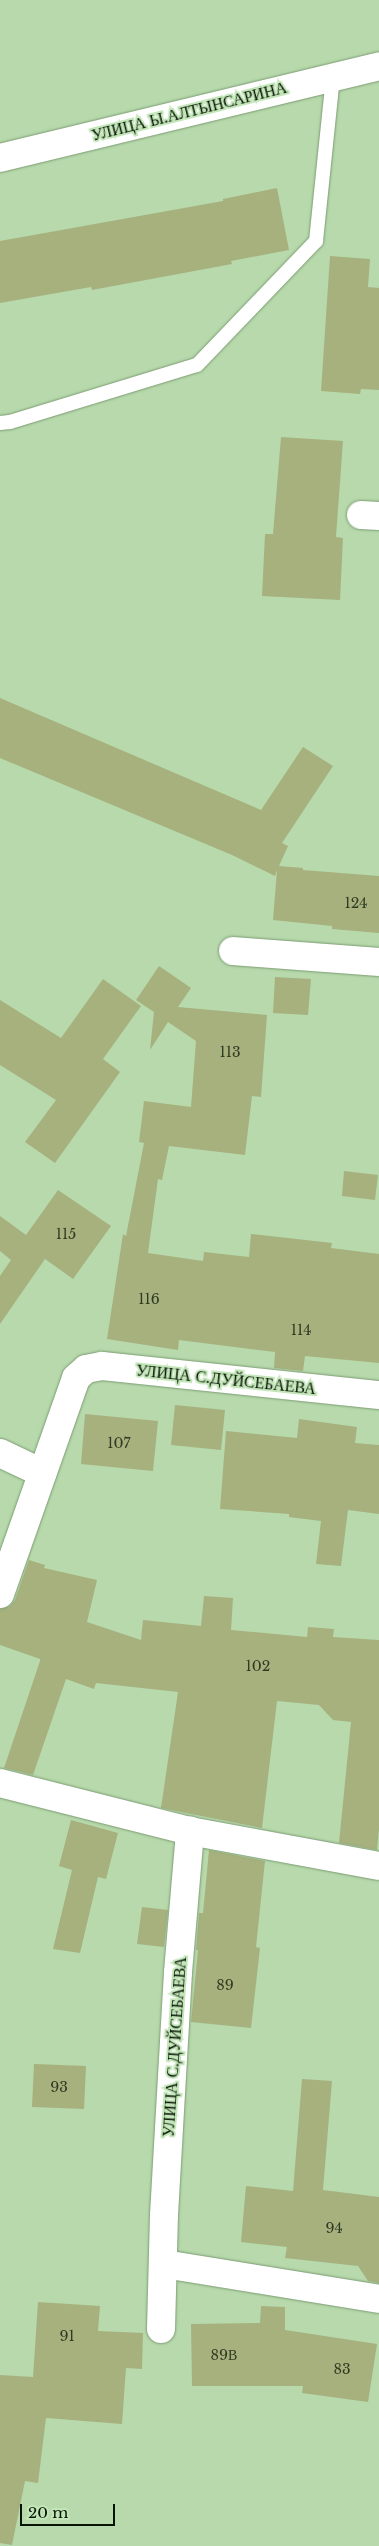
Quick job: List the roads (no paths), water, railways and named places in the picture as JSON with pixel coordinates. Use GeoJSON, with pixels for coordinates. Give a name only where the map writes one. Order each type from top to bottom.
{"type":"FeatureCollection","features":[{"type":"Feature","properties":{"kind":"street","name":"УЛИЦА Ы.АЛТЫНСАРИНА"},"geometry":{"type":"LineString","coordinates":[[0,158],[379,66]]}},
{"type":"Feature","properties":{"kind":"street"},"geometry":{"type":"LineString","coordinates":[[233,950],[379,962]]}},
{"type":"Feature","properties":{"kind":"street","name":"УЛИЦА С.ДУЙСЕБАЕВА"},"geometry":{"type":"LineString","coordinates":[[42,1473],[76,1378],[86,1369],[102,1366],[379,1395]]}},
{"type":"Feature","properties":{"kind":"street"},"geometry":{"type":"LineString","coordinates":[[0,1453],[42,1473],[0,1594]]}},
{"type":"Feature","properties":{"kind":"street"},"geometry":{"type":"LineString","coordinates":[[0,1783],[190,1831],[379,1866]]}},
{"type":"Feature","properties":{"kind":"street","name":"УЛИЦА С.ДУЙСЕБАЕВА"},"geometry":{"type":"LineString","coordinates":[[161,2329],[164,2215],[178,1972],[190,1831]]}},
{"type":"Feature","properties":{"kind":"street"},"geometry":{"type":"LineString","coordinates":[[164,2264],[379,2299]]}},
{"type":"Feature","properties":{"kind":"lane"},"geometry":{"type":"LineString","coordinates":[[0,423],[10,422],[197,365],[316,241],[333,76]]}}]}
